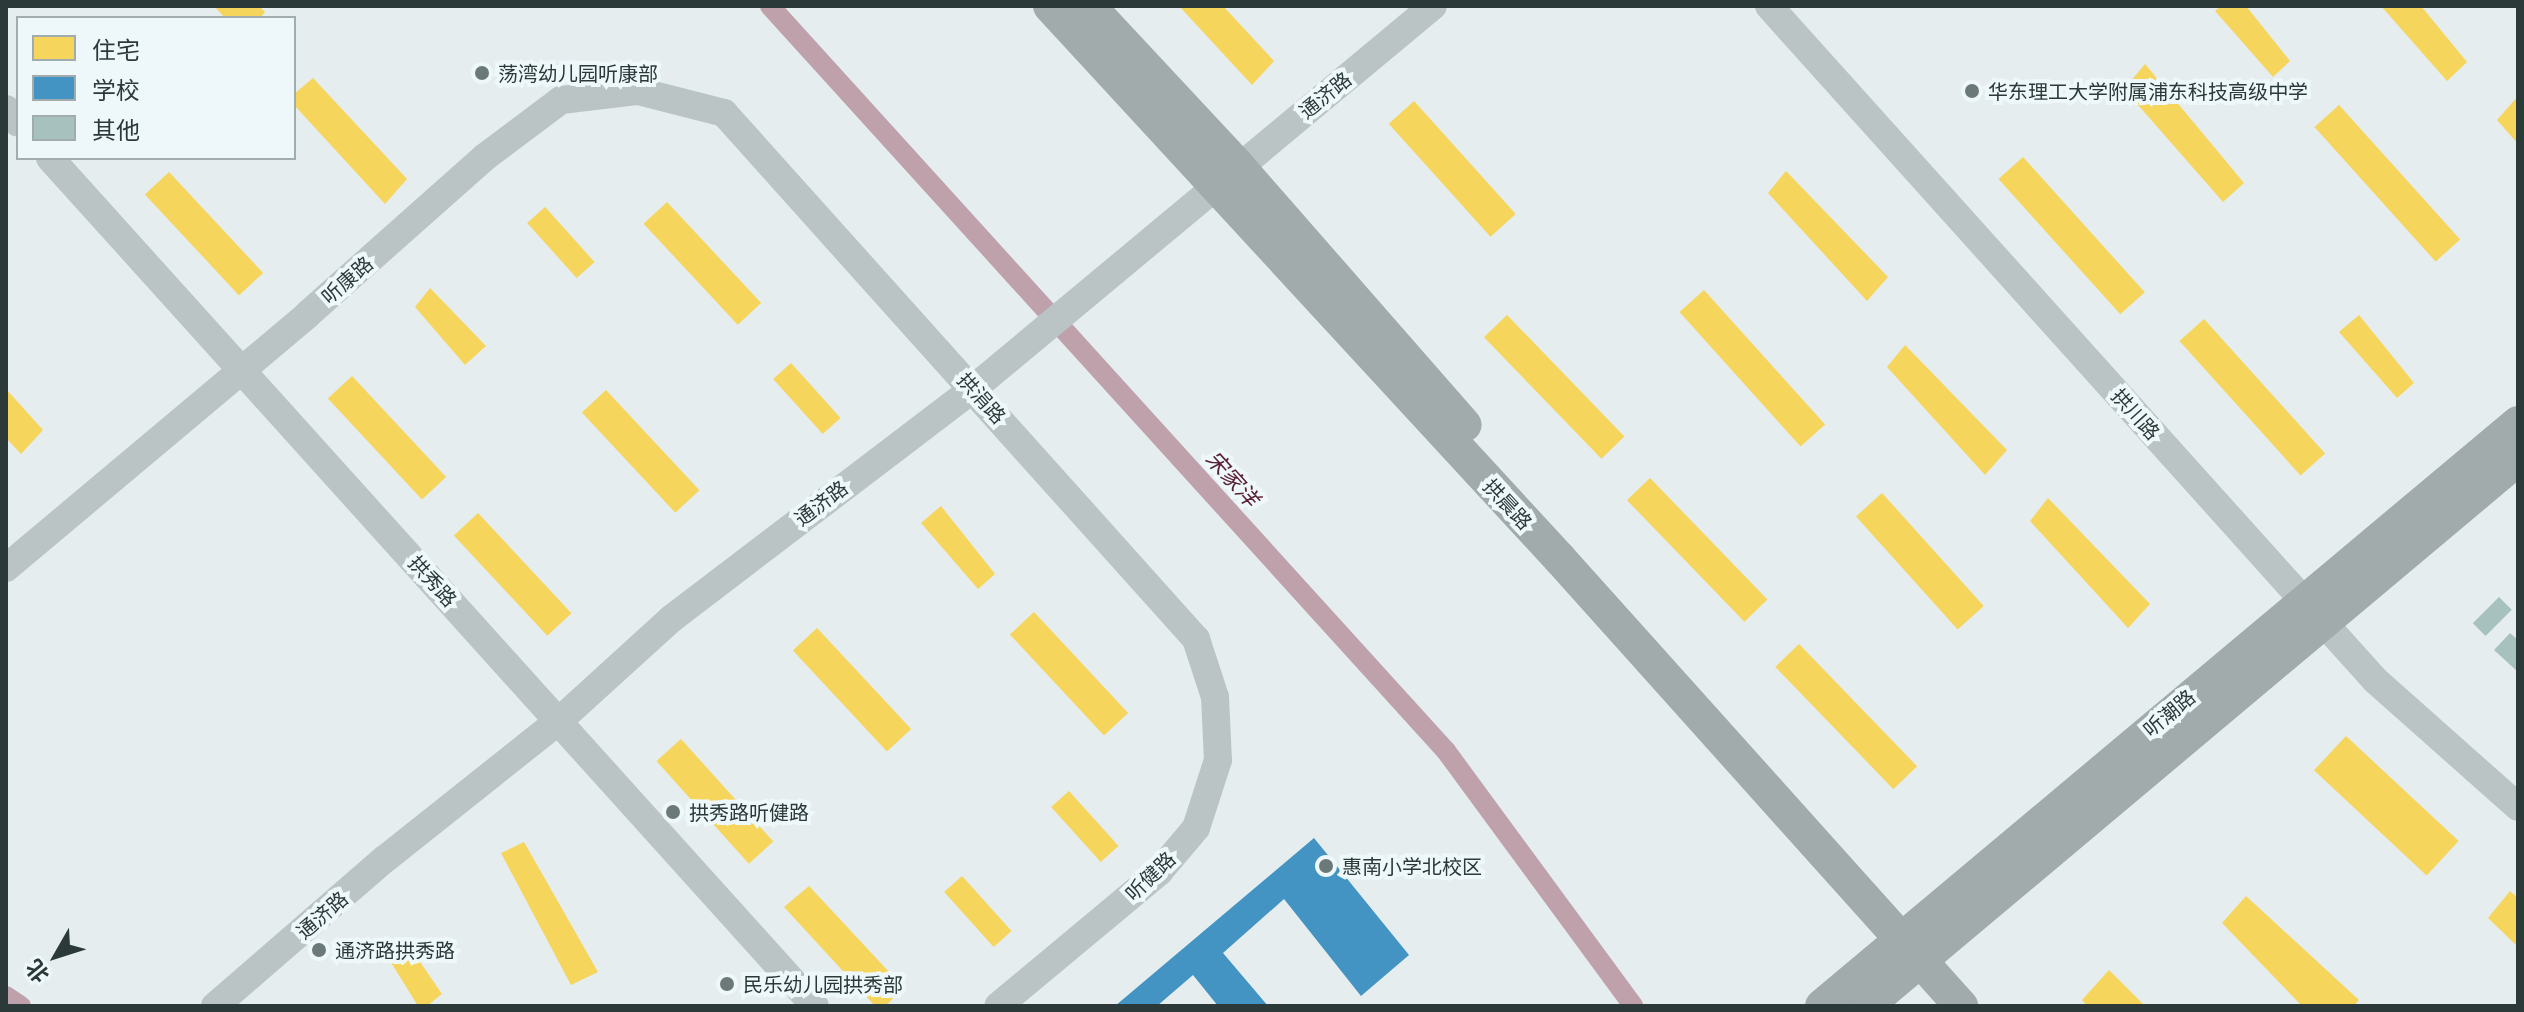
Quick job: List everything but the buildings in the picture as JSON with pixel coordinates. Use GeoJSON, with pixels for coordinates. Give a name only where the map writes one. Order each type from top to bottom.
{"type":"FeatureCollection","features":[{"type":"Feature","properties":{"kind":"main road","name":"拱晨路"},"geometry":{"type":"LineString","coordinates":[[1050,6],[1226,177]]}},
{"type":"Feature","properties":{"kind":"main road","name":"拱晨路"},"geometry":{"type":"LineString","coordinates":[[1089,6],[1226,177],[1919,944],[1987,1006]]}},
{"type":"Feature","properties":{"kind":"main road","name":"听潮路"},"geometry":{"type":"LineString","coordinates":[[1822,1006],[1919,944],[2313,611],[2518,423]]}},
{"type":"Feature","properties":{"kind":"main road","name":"听潮路"},"geometry":{"type":"LineString","coordinates":[[2313,611],[2518,459]]}},
{"type":"Feature","properties":{"kind":"main road","name":"拱晨路"},"geometry":{"type":"LineString","coordinates":[[1919,944],[1961,1006]]}},
{"type":"Feature","properties":{"kind":"main road","name":"听潮路"},"geometry":{"type":"LineString","coordinates":[[1866,1006],[1919,944]]}},
{"type":"Feature","properties":{"kind":"street","name":"通济路"},"geometry":{"type":"LineString","coordinates":[[215,1006],[560,720],[716,582],[974,388],[1433,6]]}},
{"type":"Feature","properties":{"kind":"street","name":"拱川路"},"geometry":{"type":"LineString","coordinates":[[1769,6],[2375,680],[2518,807]]}},
{"type":"Feature","properties":{"kind":"street","name":"听康路"},"geometry":{"type":"LineString","coordinates":[[6,568],[242,370],[485,157],[561,100],[638,91],[724,113]]}},
{"type":"Feature","properties":{"kind":"street","name":"拱涓路"},"geometry":{"type":"LineString","coordinates":[[724,113],[974,388],[1196,639],[1215,697]]}},
{"type":"Feature","properties":{"kind":"street","name":"拱秀路"},"geometry":{"type":"LineString","coordinates":[[52,160],[815,1006]]}},
{"type":"Feature","properties":{"kind":"street","name":"听健路"},"geometry":{"type":"LineString","coordinates":[[998,1006],[1159,872],[1196,828],[1218,760],[1215,697]]}},
{"type":"Feature","properties":{"kind":"waterway","name":"宋家洋"},"geometry":{"type":"LineString","coordinates":[[770,6],[1446,751],[1633,1006]]}},
{"type":"Feature","properties":{"kind":"waterway"},"geometry":{"type":"LineString","coordinates":[[6,996],[21,1006]]}},
{"type":"Feature","properties":{"kind":"place","name":"荡湾幼儿园听康部"},"geometry":{"type":"Point","coordinates":[482,73]}},
{"type":"Feature","properties":{"kind":"place","name":"华东理工大学附属浦东科技高级中学"},"geometry":{"type":"Point","coordinates":[1972,91]}},
{"type":"Feature","properties":{"kind":"place","name":"拱秀路听健路"},"geometry":{"type":"Point","coordinates":[673,812]}},
{"type":"Feature","properties":{"kind":"place","name":"惠南小学北校区"},"geometry":{"type":"Point","coordinates":[1326,866]}},
{"type":"Feature","properties":{"kind":"place","name":"通济路拱秀路"},"geometry":{"type":"Point","coordinates":[319,950]}},
{"type":"Feature","properties":{"kind":"place","name":"民乐幼儿园拱秀部"},"geometry":{"type":"Point","coordinates":[727,984]}}]}
